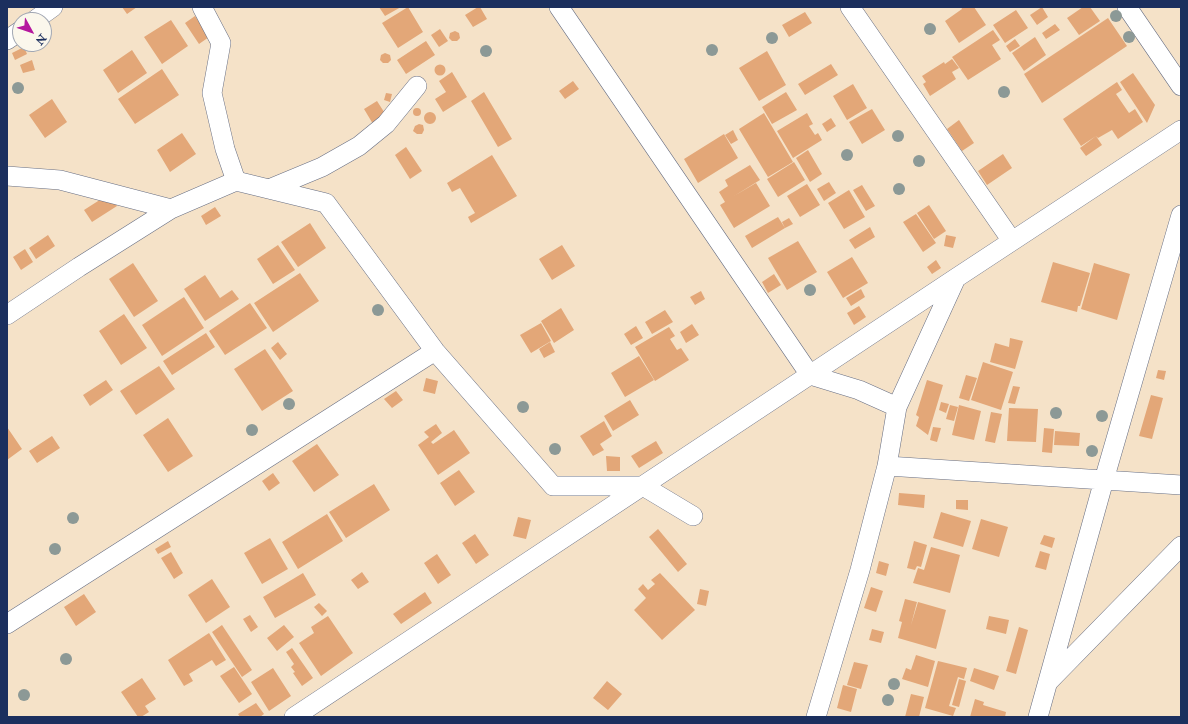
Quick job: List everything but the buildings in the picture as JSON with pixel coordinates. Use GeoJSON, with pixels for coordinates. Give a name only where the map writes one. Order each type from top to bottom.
{"type":"FeatureCollection","features":[{"type":"Feature","properties":{"kind":"street"},"geometry":{"type":"LineString","coordinates":[[202,7],[221,43],[212,92],[224,149],[236,181]]}},
{"type":"Feature","properties":{"kind":"street"},"geometry":{"type":"LineString","coordinates":[[559,7],[810,375],[859,390],[897,407]]}},
{"type":"Feature","properties":{"kind":"street"},"geometry":{"type":"LineString","coordinates":[[850,7],[1012,241]]}},
{"type":"Feature","properties":{"kind":"street"},"geometry":{"type":"LineString","coordinates":[[1127,7],[1181,86]]}},
{"type":"Feature","properties":{"kind":"street"},"geometry":{"type":"LineString","coordinates":[[269,189],[322,166],[359,146],[386,124],[417,86]]}},
{"type":"Feature","properties":{"kind":"street"},"geometry":{"type":"LineString","coordinates":[[294,717],[1181,130]]}},
{"type":"Feature","properties":{"kind":"street"},"geometry":{"type":"LineString","coordinates":[[7,176],[60,180],[171,209]]}},
{"type":"Feature","properties":{"kind":"street"},"geometry":{"type":"LineString","coordinates":[[7,315],[79,267],[171,209],[236,181],[326,203],[435,351],[553,486],[643,486],[693,516]]}},
{"type":"Feature","properties":{"kind":"street"},"geometry":{"type":"LineString","coordinates":[[1038,717],[1104,480],[1181,215]]}},
{"type":"Feature","properties":{"kind":"street"},"geometry":{"type":"LineString","coordinates":[[816,717],[860,570],[887,466],[897,407],[956,278]]}},
{"type":"Feature","properties":{"kind":"street"},"geometry":{"type":"LineString","coordinates":[[7,624],[435,351]]}},
{"type":"Feature","properties":{"kind":"street"},"geometry":{"type":"LineString","coordinates":[[887,466],[1181,485]]}},
{"type":"Feature","properties":{"kind":"street"},"geometry":{"type":"LineString","coordinates":[[1047,683],[1181,546]]}}]}
